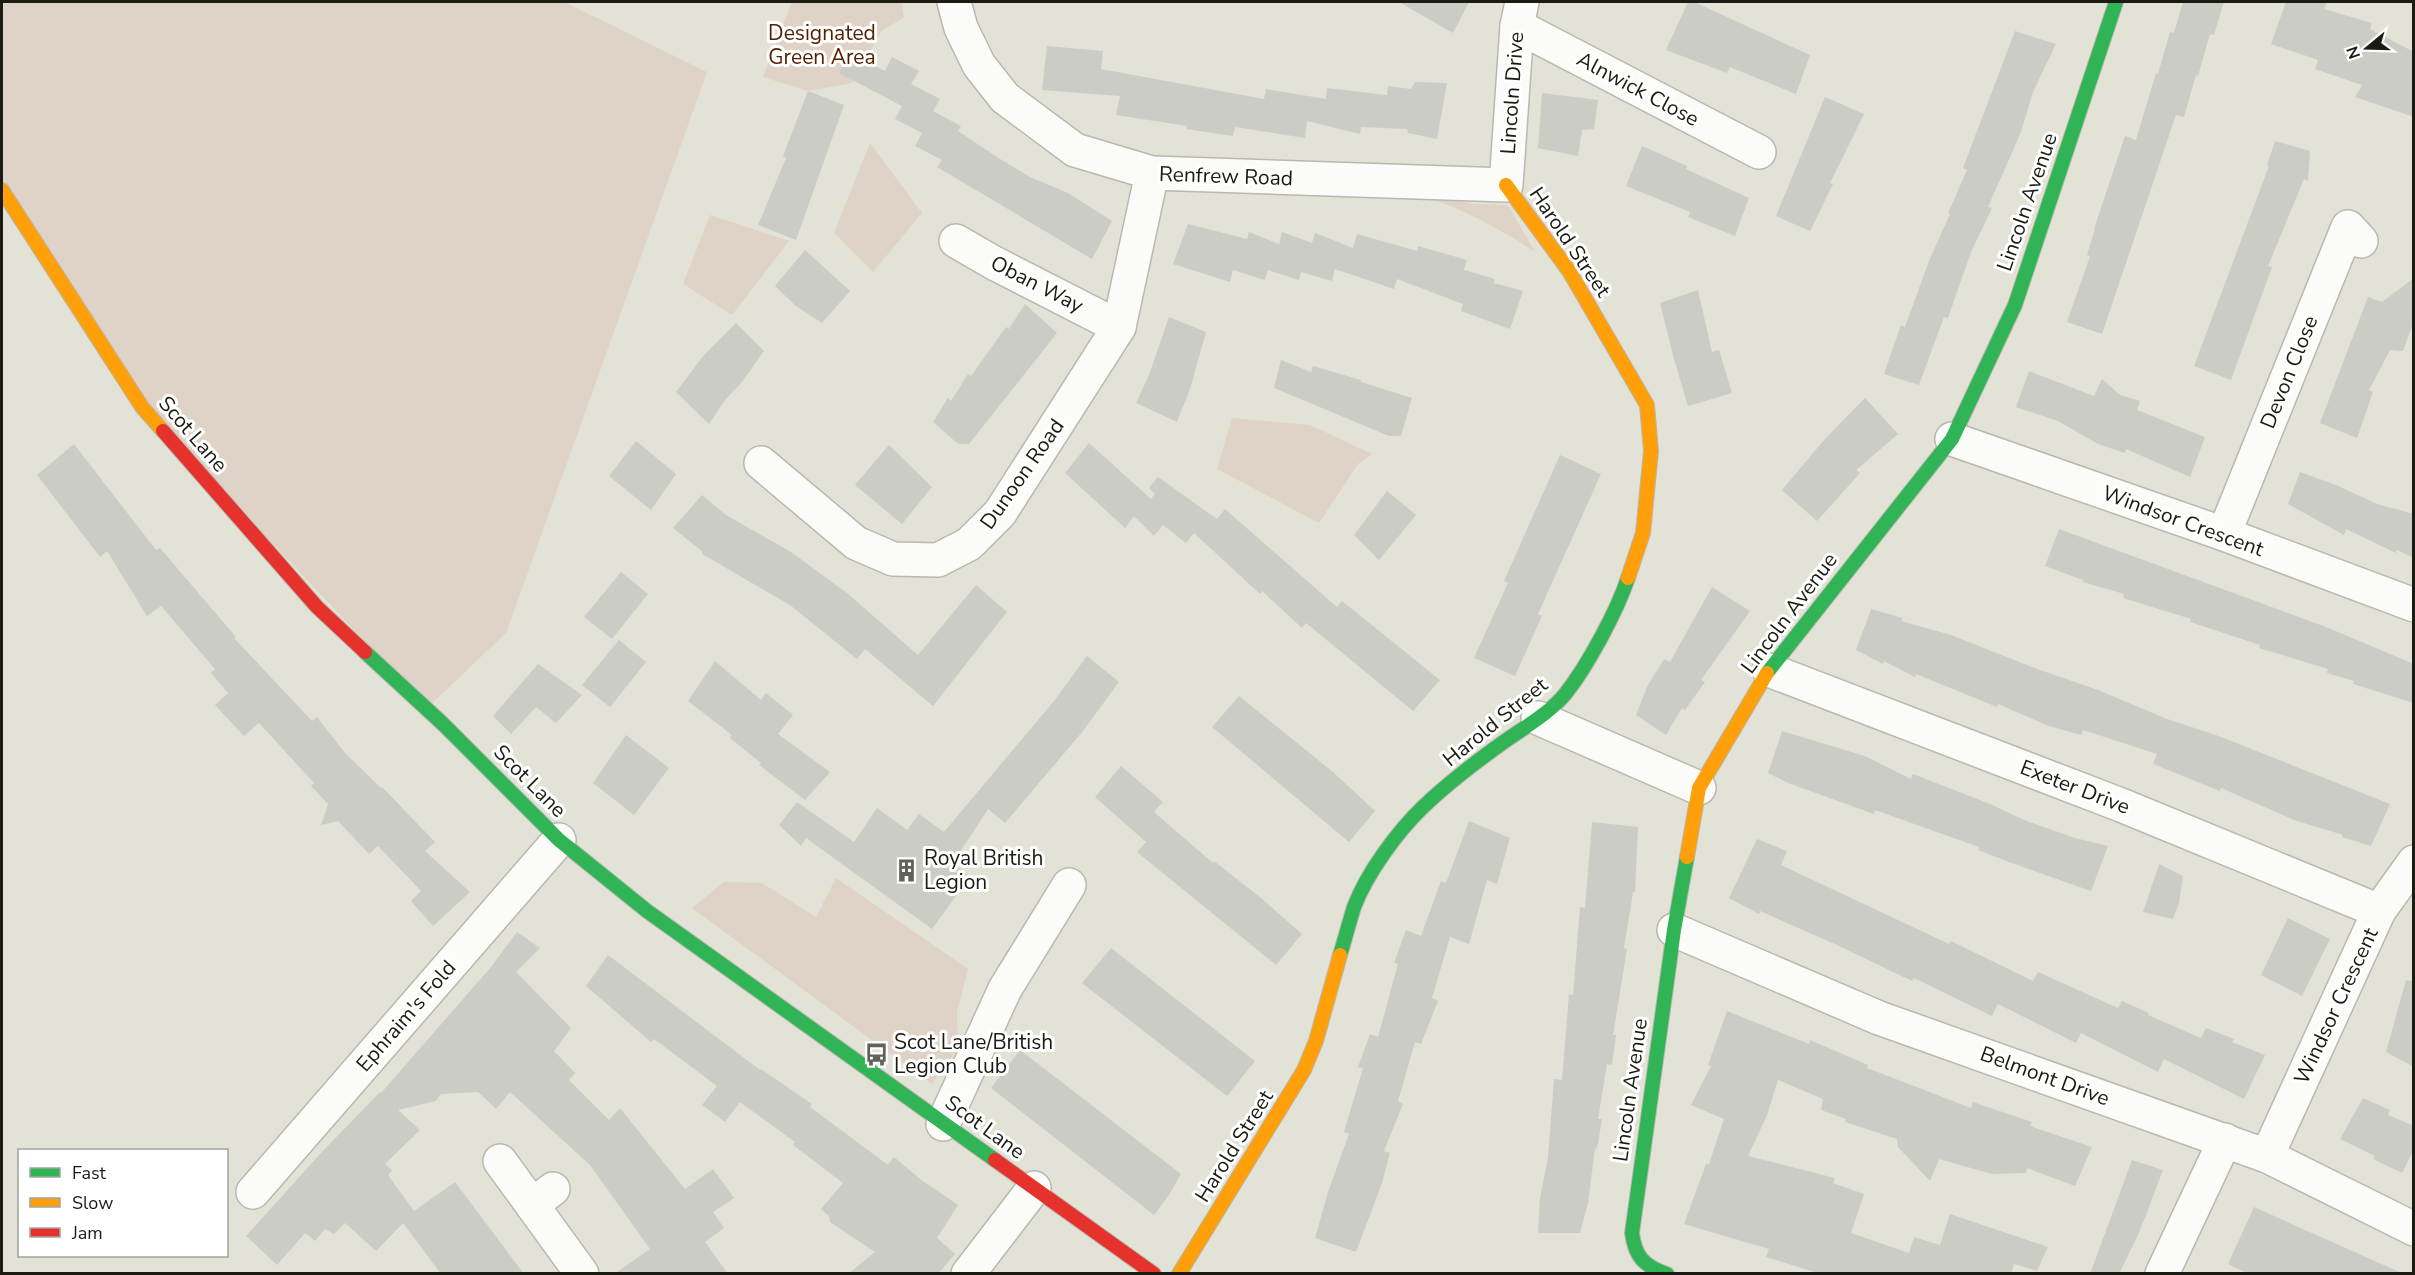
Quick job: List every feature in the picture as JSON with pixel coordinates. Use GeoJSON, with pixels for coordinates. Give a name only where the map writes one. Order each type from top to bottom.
{"type":"FeatureCollection","features":[{"type":"Feature","properties":{"kind":"street","name":"Renfrew Road"},"geometry":{"type":"LineString","coordinates":[[954,2],[961,28],[979,65],[1005,98],[1076,150],[1152,173],[1506,185]]}},
{"type":"Feature","properties":{"kind":"street","name":"Lincoln Avenue"},"geometry":{"type":"LineString","coordinates":[[1666,1274],[1648,1268],[1635,1253],[1632,1233],[1674,930],[1699,788],[1769,670],[1952,439],[2014,305],[2116,2]]}},
{"type":"Feature","properties":{"kind":"street","name":"Alnwick Close"},"geometry":{"type":"LineString","coordinates":[[1519,14],[1759,152]]}},
{"type":"Feature","properties":{"kind":"street","name":"Lincoln Drive"},"geometry":{"type":"LineString","coordinates":[[1506,185],[1519,14]]}},
{"type":"Feature","properties":{"kind":"street","name":"Dunoon Road"},"geometry":{"type":"LineString","coordinates":[[761,463],[856,543],[893,559],[938,560],[969,544],[1000,513],[1119,327],[1152,173]]}},
{"type":"Feature","properties":{"kind":"street","name":"Harold Street"},"geometry":{"type":"LineString","coordinates":[[1179,1274],[1304,1070],[1316,1041],[1362,887],[1395,840],[1424,807],[1489,753],[1538,718],[1565,694],[1622,597],[1643,533],[1651,451],[1647,405],[1569,271],[1506,185]]}},
{"type":"Feature","properties":{"kind":"street","name":"Scot Lane"},"geometry":{"type":"LineString","coordinates":[[2,190],[142,407],[317,607],[443,724],[559,840],[647,911],[1154,1274]]}},
{"type":"Feature","properties":{"kind":"street","name":"Devon Close"},"geometry":{"type":"LineString","coordinates":[[2224,534],[2348,227],[2361,242]]}},
{"type":"Feature","properties":{"kind":"street","name":"Oban Way"},"geometry":{"type":"LineString","coordinates":[[956,240],[994,263],[1119,327]]}},
{"type":"Feature","properties":{"kind":"street","name":"Windsor Crescent"},"geometry":{"type":"LineString","coordinates":[[1952,439],[2224,534],[2414,605]]}},
{"type":"Feature","properties":{"kind":"street","name":"Exeter Drive"},"geometry":{"type":"LineString","coordinates":[[1769,670],[2121,805],[2379,911]]}},
{"type":"Feature","properties":{"kind":"street"},"geometry":{"type":"LineString","coordinates":[[1538,718],[1699,788]]}},
{"type":"Feature","properties":{"kind":"street","name":"Ephraim's Fold"},"geometry":{"type":"LineString","coordinates":[[253,1192],[559,840]]}},
{"type":"Feature","properties":{"kind":"street","name":"Windsor Crescent"},"geometry":{"type":"LineString","coordinates":[[2267,1156],[2379,911],[2414,862]]}},
{"type":"Feature","properties":{"kind":"street"},"geometry":{"type":"LineString","coordinates":[[943,1124],[1005,989],[1069,885]]}},
{"type":"Feature","properties":{"kind":"street","name":"Belmont Drive"},"geometry":{"type":"LineString","coordinates":[[1674,930],[1879,1018],[2267,1156],[2414,1229]]}},
{"type":"Feature","properties":{"kind":"street"},"geometry":{"type":"LineString","coordinates":[[2162,1274],[2224,1140]]}},
{"type":"Feature","properties":{"kind":"street"},"geometry":{"type":"LineString","coordinates":[[500,1161],[542,1197],[582,1274]]}},
{"type":"Feature","properties":{"kind":"street"},"geometry":{"type":"LineString","coordinates":[[968,1274],[1034,1188]]}},
{"type":"Feature","properties":{"kind":"green space"},"geometry":{"type":"Polygon","coordinates":[[[2,2],[564,2],[707,72],[506,633],[427,708],[132,393],[2,197],[2,2]]]}},
{"type":"Feature","properties":{"kind":"green space","name":"Designated Green Area"},"geometry":{"type":"Polygon","coordinates":[[[792,2],[902,2],[904,18],[882,30],[852,83],[808,91],[763,77],[792,2]]]}},
{"type":"Feature","properties":{"kind":"green space"},"geometry":{"type":"Polygon","coordinates":[[[870,143],[922,213],[873,272],[834,233],[870,143]]]}},
{"type":"Feature","properties":{"kind":"green space"},"geometry":{"type":"Polygon","coordinates":[[[1410,191],[1473,204],[1508,205],[1535,252],[1475,217],[1410,191]]]}},
{"type":"Feature","properties":{"kind":"green space"},"geometry":{"type":"Polygon","coordinates":[[[710,215],[789,241],[732,315],[683,284],[710,215]]]}},
{"type":"Feature","properties":{"kind":"green space"},"geometry":{"type":"Polygon","coordinates":[[[1232,418],[1310,425],[1372,454],[1358,464],[1319,523],[1217,469],[1232,418]]]}},
{"type":"Feature","properties":{"kind":"green space"},"geometry":{"type":"Polygon","coordinates":[[[836,878],[968,969],[957,1012],[958,1048],[932,1084],[692,908],[724,882],[762,883],[816,917],[836,878]]]}},
{"type":"Feature","properties":{"kind":"building"},"geometry":{"type":"Polygon","coordinates":[[[1399,2],[1469,2],[1453,33],[1399,2]]]}},
{"type":"Feature","properties":{"kind":"building"},"geometry":{"type":"Polygon","coordinates":[[[1688,2],[1694,2],[1810,55],[1796,94],[1730,67],[1727,73],[1666,50],[1688,2]]]}},
{"type":"Feature","properties":{"kind":"building"},"geometry":{"type":"Polygon","coordinates":[[[2183,2],[2224,2],[2214,35],[2210,34],[2184,117],[2176,115],[2102,334],[2067,322],[2090,256],[2087,255],[2094,229],[2125,136],[2136,140],[2156,73],[2158,74],[2170,32],[2174,33],[2183,2]]]}},
{"type":"Feature","properties":{"kind":"building"},"geometry":{"type":"Polygon","coordinates":[[[2286,2],[2327,2],[2324,9],[2372,23],[2370,29],[2414,52],[2414,117],[2355,97],[2362,85],[2315,69],[2318,60],[2271,44],[2286,2]]]}},
{"type":"Feature","properties":{"kind":"building"},"geometry":{"type":"Polygon","coordinates":[[[2015,31],[2056,44],[2033,92],[2021,132],[1988,207],[1992,208],[1971,252],[1948,318],[1944,317],[1919,385],[1884,374],[1901,325],[1905,327],[1929,261],[1967,170],[1963,168],[2015,31]]]}},
{"type":"Feature","properties":{"kind":"building"},"geometry":{"type":"Polygon","coordinates":[[[1047,46],[1103,51],[1101,69],[1264,99],[1266,89],[1326,99],[1327,88],[1387,95],[1388,86],[1411,89],[1415,82],[1447,83],[1437,139],[1408,133],[1407,129],[1361,127],[1360,134],[1307,121],[1305,138],[1235,127],[1233,136],[1116,115],[1120,96],[1042,90],[1047,46]]]}},
{"type":"Feature","properties":{"kind":"building"},"geometry":{"type":"Polygon","coordinates":[[[850,53],[885,71],[892,57],[919,71],[911,84],[940,99],[933,111],[961,126],[958,131],[1030,177],[1068,193],[1112,221],[1092,259],[937,167],[942,160],[915,146],[922,133],[895,119],[902,106],[839,73],[850,53]]]}},
{"type":"Feature","properties":{"kind":"building"},"geometry":{"type":"Polygon","coordinates":[[[808,91],[844,105],[796,240],[758,225],[786,158],[783,156],[808,91]]]}},
{"type":"Feature","properties":{"kind":"building"},"geometry":{"type":"Polygon","coordinates":[[[1542,93],[1598,100],[1594,129],[1582,130],[1578,156],[1538,148],[1542,93]]]}},
{"type":"Feature","properties":{"kind":"building"},"geometry":{"type":"Polygon","coordinates":[[[1825,97],[1864,114],[1830,183],[1833,184],[1810,231],[1776,216],[1825,97]]]}},
{"type":"Feature","properties":{"kind":"building"},"geometry":{"type":"Polygon","coordinates":[[[2275,141],[2310,151],[2308,181],[2304,179],[2268,266],[2272,267],[2231,380],[2194,366],[2269,166],[2267,165],[2275,141]]]}},
{"type":"Feature","properties":{"kind":"building"},"geometry":{"type":"Polygon","coordinates":[[[1642,146],[1749,198],[1735,236],[1688,217],[1690,212],[1626,186],[1642,146]]]}},
{"type":"Feature","properties":{"kind":"building"},"geometry":{"type":"Polygon","coordinates":[[[1188,224],[1247,239],[1249,232],[1279,244],[1282,232],[1312,243],[1315,233],[1353,248],[1357,234],[1417,251],[1418,246],[1467,260],[1464,270],[1495,279],[1494,283],[1523,291],[1510,329],[1461,311],[1463,304],[1397,279],[1394,289],[1335,269],[1332,281],[1301,272],[1299,280],[1268,270],[1265,280],[1233,270],[1230,282],[1173,264],[1188,224]]]}},
{"type":"Feature","properties":{"kind":"building"},"geometry":{"type":"Polygon","coordinates":[[[805,250],[850,291],[822,323],[796,306],[775,286],[805,250]]]}},
{"type":"Feature","properties":{"kind":"building"},"geometry":{"type":"Polygon","coordinates":[[[2414,278],[2414,320],[2403,351],[2390,350],[2369,390],[2373,392],[2357,438],[2320,423],[2368,297],[2382,302],[2414,278]]]}},
{"type":"Feature","properties":{"kind":"building"},"geometry":{"type":"Polygon","coordinates":[[[1698,290],[1712,352],[1719,350],[1732,393],[1688,406],[1660,303],[1698,290]]]}},
{"type":"Feature","properties":{"kind":"building"},"geometry":{"type":"Polygon","coordinates":[[[1025,304],[1057,333],[969,444],[958,444],[933,422],[948,398],[951,401],[968,374],[971,376],[1006,327],[1009,329],[1025,304]]]}},
{"type":"Feature","properties":{"kind":"building"},"geometry":{"type":"Polygon","coordinates":[[[1169,317],[1206,332],[1190,389],[1177,422],[1136,403],[1149,375],[1169,317]]]}},
{"type":"Feature","properties":{"kind":"building"},"geometry":{"type":"Polygon","coordinates":[[[736,323],[764,351],[709,424],[676,392],[704,355],[736,323]]]}},
{"type":"Feature","properties":{"kind":"building"},"geometry":{"type":"Polygon","coordinates":[[[1281,360],[1311,372],[1313,366],[1412,398],[1401,436],[1389,436],[1274,388],[1281,360]]]}},
{"type":"Feature","properties":{"kind":"building"},"geometry":{"type":"Polygon","coordinates":[[[2029,371],[2094,396],[2102,379],[2120,395],[2140,401],[2137,410],[2205,437],[2190,477],[2126,449],[2125,453],[2098,444],[2058,421],[2016,407],[2029,371]]]}},
{"type":"Feature","properties":{"kind":"building"},"geometry":{"type":"Polygon","coordinates":[[[1865,398],[1898,434],[1856,470],[1860,473],[1817,521],[1782,490],[1824,440],[1865,398]]]}},
{"type":"Feature","properties":{"kind":"building"},"geometry":{"type":"Polygon","coordinates":[[[636,441],[676,474],[651,510],[609,476],[636,441]]]}},
{"type":"Feature","properties":{"kind":"building"},"geometry":{"type":"Polygon","coordinates":[[[1089,443],[1151,499],[1155,494],[1149,488],[1158,477],[1217,519],[1225,509],[1337,607],[1342,601],[1440,680],[1413,711],[1306,623],[1302,628],[1262,591],[1260,594],[1194,533],[1186,543],[1163,525],[1154,536],[1134,516],[1125,528],[1065,473],[1089,443]]]}},
{"type":"Feature","properties":{"kind":"building"},"geometry":{"type":"Polygon","coordinates":[[[74,444],[156,550],[160,548],[236,637],[234,638],[312,721],[317,717],[345,753],[382,787],[435,842],[425,851],[470,892],[433,926],[411,901],[421,891],[378,846],[369,854],[338,821],[321,825],[328,804],[311,786],[314,783],[259,723],[244,736],[215,705],[228,693],[211,673],[215,669],[161,606],[147,616],[107,551],[100,557],[37,475],[74,444]]]}},
{"type":"Feature","properties":{"kind":"building"},"geometry":{"type":"Polygon","coordinates":[[[889,445],[932,487],[902,524],[855,485],[889,445]]]}},
{"type":"Feature","properties":{"kind":"building"},"geometry":{"type":"Polygon","coordinates":[[[1560,455],[1601,474],[1538,614],[1542,616],[1515,676],[1474,658],[1508,583],[1504,581],[1560,455]]]}},
{"type":"Feature","properties":{"kind":"building"},"geometry":{"type":"Polygon","coordinates":[[[2300,472],[2336,485],[2377,504],[2414,514],[2414,558],[2397,550],[2396,553],[2346,529],[2344,535],[2288,504],[2300,472]]]}},
{"type":"Feature","properties":{"kind":"building"},"geometry":{"type":"Polygon","coordinates":[[[1387,491],[1416,515],[1379,560],[1354,535],[1387,491]]]}},
{"type":"Feature","properties":{"kind":"building"},"geometry":{"type":"Polygon","coordinates":[[[702,495],[726,515],[791,552],[847,593],[918,655],[976,585],[1007,612],[933,706],[865,649],[857,659],[790,605],[702,554],[703,552],[673,528],[702,495]]]}},
{"type":"Feature","properties":{"kind":"building"},"geometry":{"type":"Polygon","coordinates":[[[2059,529],[2326,627],[2414,664],[2414,703],[2353,684],[2354,681],[2327,673],[2328,669],[2259,648],[2260,645],[2190,622],[2191,619],[2123,598],[2124,594],[2083,582],[2083,580],[2045,566],[2059,529]]]}},
{"type":"Feature","properties":{"kind":"building"},"geometry":{"type":"Polygon","coordinates":[[[621,572],[648,594],[612,639],[584,617],[621,572]]]}},
{"type":"Feature","properties":{"kind":"building"},"geometry":{"type":"Polygon","coordinates":[[[1712,587],[1750,611],[1701,680],[1705,682],[1685,710],[1682,708],[1666,735],[1636,715],[1647,687],[1664,659],[1670,662],[1712,587]]]}},
{"type":"Feature","properties":{"kind":"building"},"geometry":{"type":"Polygon","coordinates":[[[1871,609],[1903,618],[1901,621],[1951,635],[2098,690],[2167,719],[2216,735],[2390,804],[2371,846],[2294,820],[2221,788],[2220,791],[2153,764],[2157,754],[2083,730],[2081,735],[2049,726],[1998,704],[1997,707],[1916,674],[1915,677],[1884,661],[1883,664],[1856,650],[1871,609]]]}},
{"type":"Feature","properties":{"kind":"building"},"geometry":{"type":"Polygon","coordinates":[[[619,640],[646,662],[610,707],[582,685],[619,640]]]}},
{"type":"Feature","properties":{"kind":"building"},"geometry":{"type":"Polygon","coordinates":[[[1087,656],[1119,682],[1083,731],[1005,823],[988,809],[953,863],[970,877],[932,929],[806,838],[801,846],[779,825],[797,802],[854,842],[877,808],[907,830],[919,814],[944,832],[1054,701],[1087,656]]]}},
{"type":"Feature","properties":{"kind":"building"},"geometry":{"type":"Polygon","coordinates":[[[715,661],[761,700],[766,693],[793,715],[778,734],[830,772],[805,800],[759,765],[761,763],[730,738],[732,735],[688,701],[715,661]]]}},
{"type":"Feature","properties":{"kind":"building"},"geometry":{"type":"Polygon","coordinates":[[[538,664],[582,695],[556,723],[536,707],[511,734],[493,716],[538,664]]]}},
{"type":"Feature","properties":{"kind":"building"},"geometry":{"type":"Polygon","coordinates":[[[1239,696],[1333,772],[1375,811],[1349,842],[1212,727],[1239,696]]]}},
{"type":"Feature","properties":{"kind":"building"},"geometry":{"type":"Polygon","coordinates":[[[1782,731],[1865,756],[1911,779],[1913,774],[2024,820],[2075,838],[2108,846],[2091,891],[1978,850],[1979,847],[1875,810],[1874,814],[1788,783],[1768,773],[1782,731]]]}},
{"type":"Feature","properties":{"kind":"building"},"geometry":{"type":"Polygon","coordinates":[[[626,735],[669,768],[634,815],[593,783],[626,735]]]}},
{"type":"Feature","properties":{"kind":"building"},"geometry":{"type":"Polygon","coordinates":[[[1121,766],[1163,802],[1154,812],[1213,863],[1214,861],[1261,898],[1302,934],[1276,965],[1137,852],[1146,842],[1095,797],[1121,766]]]}},
{"type":"Feature","properties":{"kind":"building"},"geometry":{"type":"Polygon","coordinates":[[[1469,821],[1510,838],[1497,884],[1487,880],[1469,944],[1450,937],[1432,998],[1438,1001],[1421,1044],[1415,1042],[1398,1101],[1403,1104],[1384,1151],[1390,1153],[1382,1183],[1356,1252],[1315,1238],[1328,1192],[1349,1134],[1344,1132],[1363,1068],[1358,1067],[1370,1034],[1378,1037],[1398,964],[1394,963],[1406,930],[1421,936],[1441,881],[1446,883],[1469,821]]]}},
{"type":"Feature","properties":{"kind":"building"},"geometry":{"type":"Polygon","coordinates":[[[1592,822],[1638,827],[1635,892],[1633,892],[1624,948],[1627,949],[1613,1035],[1616,1035],[1612,1065],[1607,1064],[1598,1119],[1602,1119],[1597,1149],[1595,1148],[1588,1203],[1580,1233],[1538,1233],[1540,1198],[1548,1158],[1554,1079],[1562,1080],[1569,994],[1573,995],[1580,907],[1585,908],[1592,822]]]}},
{"type":"Feature","properties":{"kind":"building"},"geometry":{"type":"Polygon","coordinates":[[[1757,839],[1787,851],[1781,865],[1949,944],[1951,941],[2033,981],[2038,972],[2118,1008],[2122,1001],[2201,1038],[2206,1028],[2234,1039],[2232,1042],[2265,1055],[2244,1099],[2164,1059],[2158,1072],[2081,1033],[2076,1043],[1998,1004],[1992,1016],[1914,978],[1912,981],[1760,911],[1759,914],[1729,898],[1757,839]]]}},
{"type":"Feature","properties":{"kind":"building"},"geometry":{"type":"Polygon","coordinates":[[[2159,864],[2183,876],[2179,903],[2173,919],[2143,912],[2159,864]]]}},
{"type":"Feature","properties":{"kind":"building"},"geometry":{"type":"Polygon","coordinates":[[[2288,918],[2330,939],[2302,996],[2261,975],[2288,918]]]}},
{"type":"Feature","properties":{"kind":"building"},"geometry":{"type":"Polygon","coordinates":[[[517,932],[540,948],[516,972],[571,1028],[554,1051],[575,1073],[569,1080],[609,1120],[620,1108],[685,1189],[713,1169],[734,1198],[713,1212],[724,1228],[705,1242],[728,1274],[614,1274],[650,1249],[590,1165],[510,1092],[496,1109],[478,1092],[441,1094],[436,1101],[398,1110],[420,1130],[385,1164],[392,1170],[388,1175],[414,1211],[455,1182],[524,1274],[441,1274],[403,1223],[376,1251],[345,1223],[334,1234],[325,1229],[315,1241],[305,1233],[277,1265],[246,1236],[320,1154],[381,1093],[491,967],[517,932]]]}},
{"type":"Feature","properties":{"kind":"building"},"geometry":{"type":"Polygon","coordinates":[[[1111,948],[1255,1061],[1227,1096],[1082,983],[1111,948]]]}},
{"type":"Feature","properties":{"kind":"building"},"geometry":{"type":"Polygon","coordinates":[[[608,955],[760,1070],[812,1104],[810,1107],[888,1165],[894,1157],[920,1179],[958,1205],[937,1238],[955,1254],[938,1274],[848,1274],[875,1252],[830,1222],[829,1216],[821,1209],[843,1183],[793,1145],[795,1142],[740,1102],[725,1122],[702,1105],[717,1086],[654,1039],[651,1042],[586,986],[608,955]]]}},
{"type":"Feature","properties":{"kind":"building"},"geometry":{"type":"Polygon","coordinates":[[[2406,980],[2414,981],[2414,1067],[2386,1052],[2406,980]]]}},
{"type":"Feature","properties":{"kind":"building"},"geometry":{"type":"Polygon","coordinates":[[[1727,1011],[1809,1044],[1810,1040],[1868,1065],[1867,1068],[1971,1108],[1973,1102],[2032,1122],[2030,1126],[2092,1147],[2075,1186],[2027,1168],[2026,1173],[1992,1174],[1939,1159],[1930,1181],[1898,1147],[1897,1139],[1845,1122],[1846,1119],[1821,1110],[1823,1099],[1778,1080],[1767,1115],[1748,1156],[1835,1178],[1833,1183],[1864,1194],[1851,1233],[1909,1253],[1914,1237],[1940,1245],[1950,1214],[2048,1247],[2037,1271],[2014,1264],[2011,1274],[1821,1274],[1766,1257],[1769,1249],[1684,1224],[1706,1164],[1709,1164],[1724,1119],[1691,1105],[1711,1066],[1708,1065],[1727,1011]]]}},
{"type":"Feature","properties":{"kind":"building"},"geometry":{"type":"Polygon","coordinates":[[[1020,1050],[1181,1174],[1154,1215],[991,1088],[1020,1050]]]}},
{"type":"Feature","properties":{"kind":"building"},"geometry":{"type":"Polygon","coordinates":[[[2363,1098],[2390,1110],[2388,1115],[2414,1126],[2414,1149],[2402,1173],[2373,1159],[2375,1156],[2340,1139],[2363,1098]]]}},
{"type":"Feature","properties":{"kind":"building"},"geometry":{"type":"Polygon","coordinates":[[[2132,1160],[2163,1170],[2139,1233],[2119,1274],[2090,1274],[2132,1160]]]}},
{"type":"Feature","properties":{"kind":"building"},"geometry":{"type":"Polygon","coordinates":[[[2254,1207],[2404,1274],[2249,1274],[2228,1264],[2254,1207]]]}},
{"type":"Feature","properties":{"kind":"traffic: fast"},"geometry":{"type":"LineString","coordinates":[[1767,673],[1952,439],[2015,305],[2116,2]]}},
{"type":"Feature","properties":{"kind":"traffic: fast"},"geometry":{"type":"LineString","coordinates":[[1340,955],[1360,894],[1393,841],[1413,817],[1442,789],[1560,700],[1592,653],[1617,606],[1628,578]]}},
{"type":"Feature","properties":{"kind":"traffic: fast"},"geometry":{"type":"LineString","coordinates":[[365,652],[443,724],[559,840],[647,911],[995,1160]]}},
{"type":"Feature","properties":{"kind":"traffic: fast"},"geometry":{"type":"LineString","coordinates":[[1667,1274],[1652,1268],[1642,1260],[1633,1241],[1632,1233],[1674,930],[1687,857]]}},
{"type":"Feature","properties":{"kind":"traffic: slow"},"geometry":{"type":"LineString","coordinates":[[1506,185],[1569,271],[1647,405],[1651,451],[1643,533],[1628,578]]}},
{"type":"Feature","properties":{"kind":"traffic: slow"},"geometry":{"type":"LineString","coordinates":[[2,190],[142,407],[163,431]]}},
{"type":"Feature","properties":{"kind":"traffic: slow"},"geometry":{"type":"LineString","coordinates":[[1687,857],[1699,788],[1767,673]]}},
{"type":"Feature","properties":{"kind":"traffic: slow"},"geometry":{"type":"LineString","coordinates":[[1179,1274],[1304,1070],[1316,1041],[1340,955]]}},
{"type":"Feature","properties":{"kind":"traffic: jam"},"geometry":{"type":"LineString","coordinates":[[163,431],[317,607],[365,652]]}},
{"type":"Feature","properties":{"kind":"traffic: jam"},"geometry":{"type":"LineString","coordinates":[[995,1160],[1154,1274]]}},
{"type":"Feature","properties":{"kind":"place","name":"Royal British Legion"},"geometry":{"type":"Point","coordinates":[906,870]}},
{"type":"Feature","properties":{"kind":"place","name":"Scot Lane/British Legion Club"},"geometry":{"type":"Point","coordinates":[876,1054]}}]}
